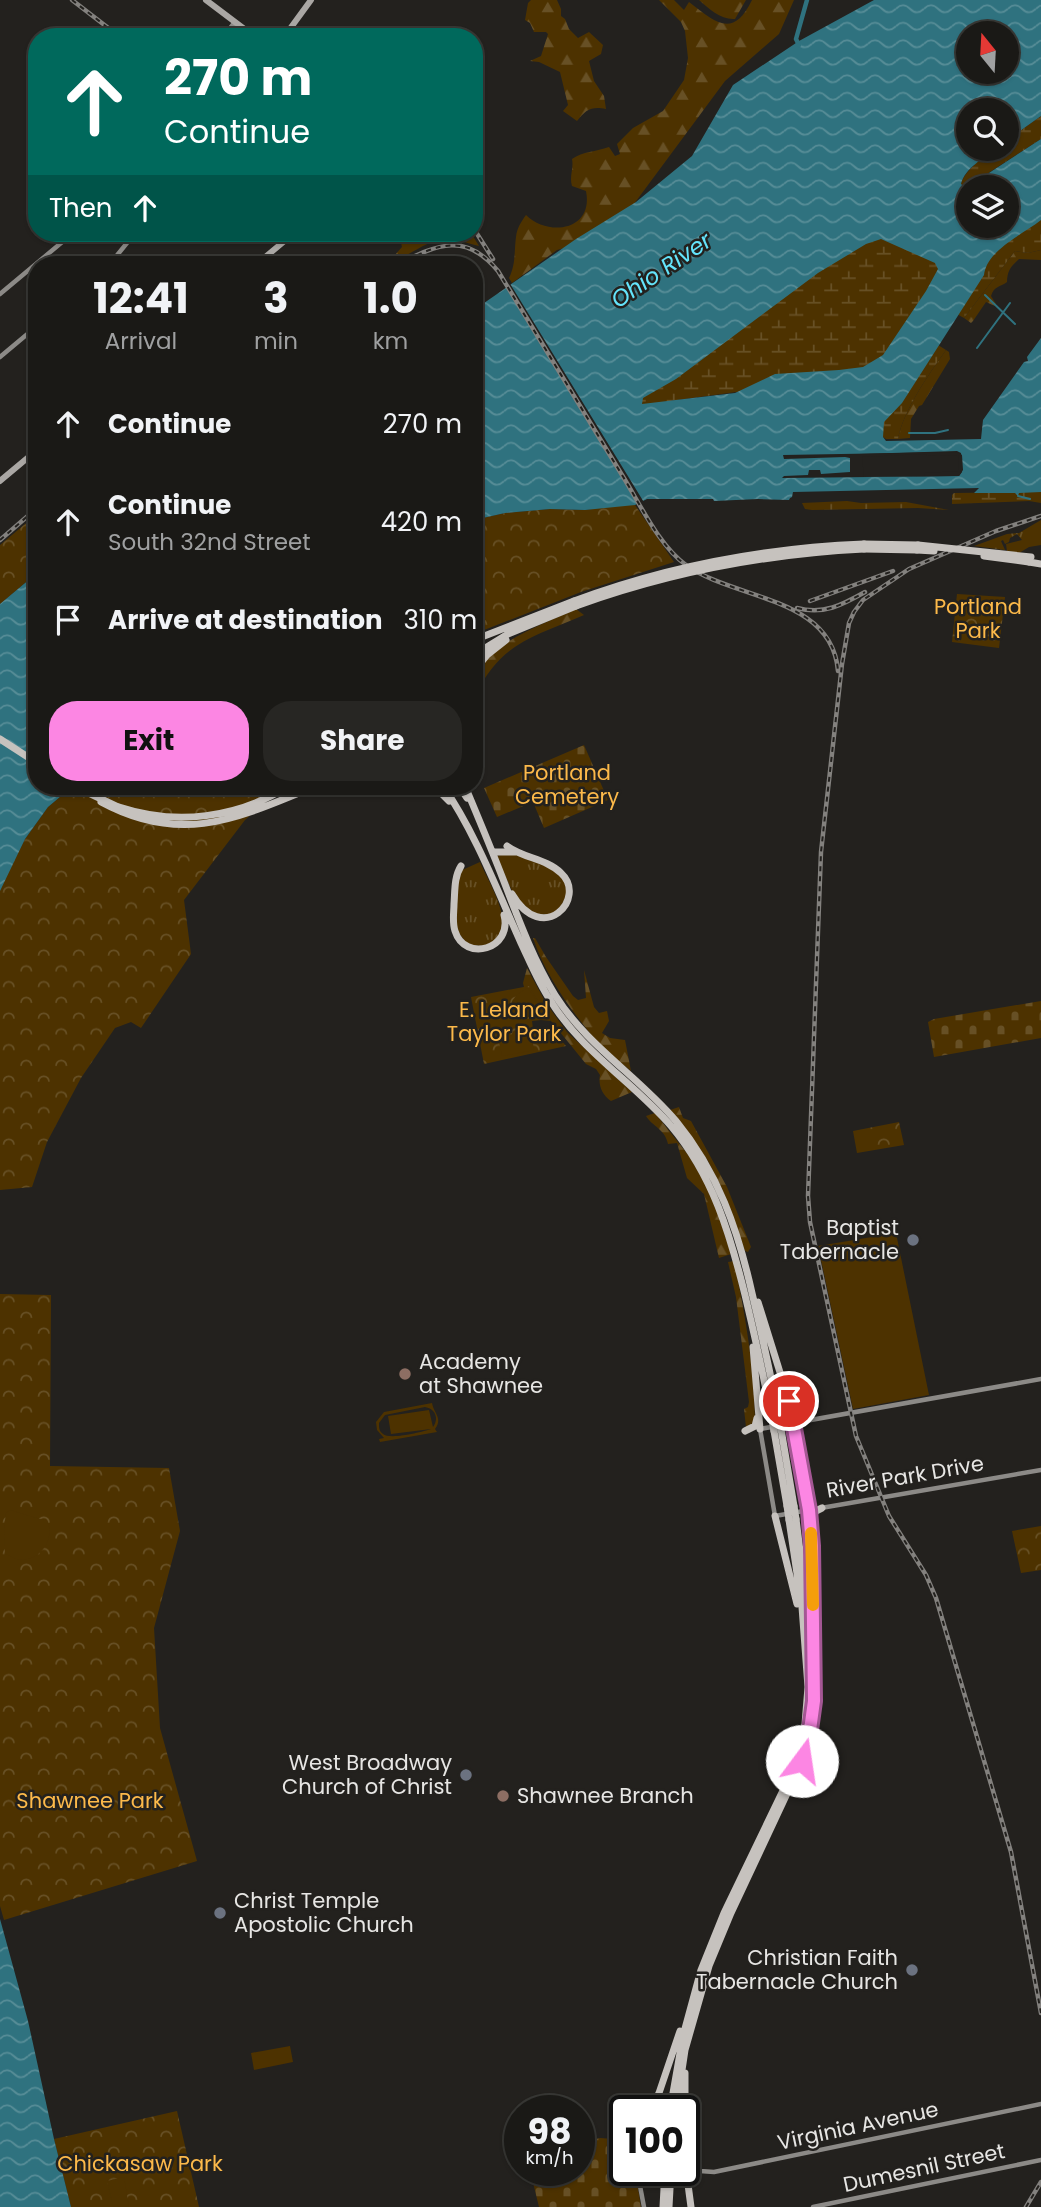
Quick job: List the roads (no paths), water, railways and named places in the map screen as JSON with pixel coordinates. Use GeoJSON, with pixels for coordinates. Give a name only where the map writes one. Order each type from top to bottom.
{"type":"FeatureCollection","features":[{"type":"Feature","properties":{"kind":"highway"},"geometry":{"type":"LineString","coordinates":[[483,649],[545,613],[639,584],[716,566],[793,554],[864,547],[918,547],[1041,562]]}},
{"type":"Feature","properties":{"kind":"highway"},"geometry":{"type":"LineString","coordinates":[[483,639],[575,604]]}},
{"type":"Feature","properties":{"kind":"highway"},"geometry":{"type":"LineString","coordinates":[[483,649],[545,613]]}},
{"type":"Feature","properties":{"kind":"highway"},"geometry":{"type":"LineString","coordinates":[[483,661],[497,646],[528,623]]}},
{"type":"Feature","properties":{"kind":"highway"},"geometry":{"type":"LineString","coordinates":[[0,739],[28,756]]}},
{"type":"Feature","properties":{"kind":"highway"},"geometry":{"type":"LineString","coordinates":[[89,795],[115,810],[158,823],[202,824],[243,814],[291,795]]}},
{"type":"Feature","properties":{"kind":"highway"},"geometry":{"type":"LineString","coordinates":[[92,795],[109,804],[164,817],[207,817],[271,795]]}},
{"type":"Feature","properties":{"kind":"highway"},"geometry":{"type":"LineString","coordinates":[[443,795],[457,808]]}},
{"type":"Feature","properties":{"kind":"highway"},"geometry":{"type":"LineString","coordinates":[[449,795],[542,987],[559,1014],[586,1046],[663,1112]]}},
{"type":"Feature","properties":{"kind":"highway"},"geometry":{"type":"LineString","coordinates":[[465,795],[474,810]]}},
{"type":"Feature","properties":{"kind":"highway"},"geometry":{"type":"LineString","coordinates":[[469,795],[521,924],[554,994],[587,1037],[631,1076],[696,1148],[715,1179],[731,1215],[741,1261],[788,1398]]}},
{"type":"Feature","properties":{"kind":"highway"},"geometry":{"type":"LineString","coordinates":[[503,878],[520,905],[533,916],[551,917],[566,905],[569,890],[561,872],[507,846]]}},
{"type":"Feature","properties":{"kind":"highway"},"geometry":{"type":"LineString","coordinates":[[493,853],[517,853]]}},
{"type":"Feature","properties":{"kind":"highway"},"geometry":{"type":"LineString","coordinates":[[461,866],[456,882],[454,929],[460,940],[467,946],[484,948],[500,939],[506,922],[502,904]]}},
{"type":"Feature","properties":{"kind":"highway"},"geometry":{"type":"LineString","coordinates":[[453,870],[456,882]]}},
{"type":"Feature","properties":{"kind":"highway"},"geometry":{"type":"LineString","coordinates":[[741,1261],[756,1369],[760,1429]]}},
{"type":"Feature","properties":{"kind":"highway"},"geometry":{"type":"LineString","coordinates":[[741,1261],[775,1425]]}},
{"type":"Feature","properties":{"kind":"highway"},"geometry":{"type":"LineString","coordinates":[[747,1301],[793,1513],[810,1665]]}},
{"type":"Feature","properties":{"kind":"highway"},"geometry":{"type":"LineString","coordinates":[[746,1431],[755,1426],[757,1414]]}},
{"type":"Feature","properties":{"kind":"highway"},"geometry":{"type":"LineString","coordinates":[[810,1520],[813,1514],[822,1508]]}},
{"type":"Feature","properties":{"kind":"highway"},"geometry":{"type":"LineString","coordinates":[[784,1795],[791,1786],[807,1742],[811,1702],[809,1510]]}},
{"type":"Feature","properties":{"kind":"highway"},"geometry":{"type":"LineString","coordinates":[[775,1516],[810,1665]]}},
{"type":"Feature","properties":{"kind":"highway"},"geometry":{"type":"LineString","coordinates":[[672,2095],[676,2070],[712,1943],[784,1795],[802,1741],[811,1702]]}},
{"type":"Feature","properties":{"kind":"highway"},"geometry":{"type":"LineString","coordinates":[[685,2095],[692,2010]]}},
{"type":"Feature","properties":{"kind":"highway"},"geometry":{"type":"LineString","coordinates":[[657,2095],[692,2010]]}},
{"type":"Feature","properties":{"kind":"highway"},"geometry":{"type":"LineString","coordinates":[[679,2095],[689,2037]]}},
{"type":"Feature","properties":{"kind":"highway"},"geometry":{"type":"LineString","coordinates":[[663,2207],[664,2186]]}},
{"type":"Feature","properties":{"kind":"highway"},"geometry":{"type":"LineString","coordinates":[[669,2207],[670,2186]]}},
{"type":"Feature","properties":{"kind":"highway"},"geometry":{"type":"LineString","coordinates":[[688,2186],[691,2207]]}},
{"type":"Feature","properties":{"kind":"main road"},"geometry":{"type":"LineString","coordinates":[[206,0],[243,28]]}},
{"type":"Feature","properties":{"kind":"main road"},"geometry":{"type":"LineString","coordinates":[[291,28],[312,0]]}},
{"type":"Feature","properties":{"kind":"main road"},"geometry":{"type":"LineString","coordinates":[[230,28],[235,22]]}},
{"type":"Feature","properties":{"kind":"main road"},"geometry":{"type":"LineString","coordinates":[[45,256],[62,242]]}},
{"type":"Feature","properties":{"kind":"main road"},"geometry":{"type":"LineString","coordinates":[[116,256],[128,242]]}},
{"type":"Feature","properties":{"kind":"main road"},"geometry":{"type":"LineString","coordinates":[[269,256],[285,242]]}},
{"type":"Feature","properties":{"kind":"main road"},"geometry":{"type":"LineString","coordinates":[[0,294],[28,271]]}},
{"type":"Feature","properties":{"kind":"main road"},"geometry":{"type":"LineString","coordinates":[[0,357],[28,334]]}},
{"type":"Feature","properties":{"kind":"main road"},"geometry":{"type":"LineString","coordinates":[[0,481],[28,458]]}},
{"type":"Feature","properties":{"kind":"main road"},"geometry":{"type":"LineString","coordinates":[[775,1516],[760,1429],[1041,1379]]}},
{"type":"Feature","properties":{"kind":"main road"},"geometry":{"type":"LineString","coordinates":[[788,1398],[809,1510]]}},
{"type":"Feature","properties":{"kind":"main road"},"geometry":{"type":"LineString","coordinates":[[762,1440],[763,1433],[775,1425]]}},
{"type":"Feature","properties":{"kind":"main road","name":"River Park Drive"},"geometry":{"type":"LineString","coordinates":[[775,1516],[1041,1470]]}},
{"type":"Feature","properties":{"kind":"main road"},"geometry":{"type":"LineString","coordinates":[[793,1513],[805,1506],[807,1496]]}},
{"type":"Feature","properties":{"kind":"main road","name":"Virginia Avenue"},"geometry":{"type":"LineString","coordinates":[[700,2170],[714,2172],[1041,2104]]}},
{"type":"Feature","properties":{"kind":"main road","name":"Dumesnil Street"},"geometry":{"type":"LineString","coordinates":[[813,2207],[1041,2160]]}},
{"type":"Feature","properties":{"kind":"main road"},"geometry":{"type":"LineString","coordinates":[[641,2186],[644,2207]]}},
{"type":"Feature","properties":{"kind":"water","name":"Ohio River"},"geometry":{"type":"Polygon","coordinates":[[[874,0],[1041,0],[1041,116],[1019,132],[1019,98],[956,98],[956,161],[980,161],[965,175],[956,175],[956,238],[1016,238],[992,258],[984,275],[902,403],[884,422],[883,437],[886,441],[981,439],[983,420],[1024,362],[1028,361],[1027,357],[1041,338],[1041,492],[1019,493],[1018,496],[1015,493],[974,493],[979,488],[793,492],[789,500],[647,499],[635,505],[585,510],[550,509],[483,518],[483,304],[576,239],[636,202],[692,156],[733,85],[799,41],[874,0]],[[881,239],[866,244],[818,273],[676,379],[643,398],[642,404],[735,393],[775,374],[863,367],[883,355],[926,291],[938,269],[935,263],[881,239]],[[961,453],[859,454],[862,477],[959,476],[962,472],[961,453]]]}},
{"type":"Feature","properties":{"kind":"water"},"geometry":{"type":"Polygon","coordinates":[[[1041,139],[1041,220],[1019,236],[1019,175],[986,175],[1007,161],[1019,161],[1019,153],[1041,139]]]}},
{"type":"Feature","properties":{"kind":"water"},"geometry":{"type":"Polygon","coordinates":[[[28,581],[28,795],[62,795],[48,807],[25,839],[0,891],[0,604],[28,581]]]}},
{"type":"Feature","properties":{"kind":"water"},"geometry":{"type":"Polygon","coordinates":[[[0,1919],[28,2021],[71,2207],[0,2207],[0,1919]]]}},
{"type":"Feature","properties":{"kind":"waterway"},"geometry":{"type":"LineString","coordinates":[[799,45],[796,39],[807,0]]}},
{"type":"Feature","properties":{"kind":"waterway"},"geometry":{"type":"LineString","coordinates":[[985,295],[1015,324]]}},
{"type":"Feature","properties":{"kind":"waterway"},"geometry":{"type":"LineString","coordinates":[[977,348],[1010,303]]}},
{"type":"Feature","properties":{"kind":"waterway"},"geometry":{"type":"LineString","coordinates":[[909,433],[948,430]]}},
{"type":"Feature","properties":{"kind":"waterway"},"geometry":{"type":"LineString","coordinates":[[1018,496],[1030,499]]}},
{"type":"Feature","properties":{"kind":"railway"},"geometry":{"type":"LineString","coordinates":[[72,0],[108,28]]}},
{"type":"Feature","properties":{"kind":"railway"},"geometry":{"type":"LineString","coordinates":[[482,242],[493,259]]}},
{"type":"Feature","properties":{"kind":"railway"},"geometry":{"type":"LineString","coordinates":[[416,256],[451,245],[463,246],[482,256]]}},
{"type":"Feature","properties":{"kind":"railway"},"geometry":{"type":"LineString","coordinates":[[483,257],[498,271],[667,547],[686,565],[706,577],[778,603],[800,614],[818,628],[832,646],[838,671]]}},
{"type":"Feature","properties":{"kind":"railway"},"geometry":{"type":"LineString","coordinates":[[0,540],[28,516]]}},
{"type":"Feature","properties":{"kind":"railway"},"geometry":{"type":"LineString","coordinates":[[1041,516],[996,531],[909,569],[863,600],[849,623],[821,852],[808,1196],[810,1222],[856,1436],[889,1516],[926,1575],[936,1598],[1011,1852],[1041,2013]]}},
{"type":"Feature","properties":{"kind":"railway"},"geometry":{"type":"LineString","coordinates":[[810,601],[893,571]]}},
{"type":"Feature","properties":{"kind":"railway"},"geometry":{"type":"LineString","coordinates":[[797,608],[824,609],[840,605],[865,592]]}},
{"type":"Feature","properties":{"kind":"railway"},"geometry":{"type":"LineString","coordinates":[[1026,2207],[1041,2182]]}},
{"type":"Feature","properties":{"kind":"place","name":"Baptist Tabernacle"},"geometry":{"type":"Point","coordinates":[913,1240]}},
{"type":"Feature","properties":{"kind":"place","name":"Academy at Shawnee"},"geometry":{"type":"Point","coordinates":[405,1374]}},
{"type":"Feature","properties":{"kind":"place","name":"West Broadway Church of Christ"},"geometry":{"type":"Point","coordinates":[466,1775]}},
{"type":"Feature","properties":{"kind":"place","name":"Shawnee Branch"},"geometry":{"type":"Point","coordinates":[503,1796]}},
{"type":"Feature","properties":{"kind":"place","name":"Christ Temple Apostolic Church"},"geometry":{"type":"Point","coordinates":[220,1913]}},
{"type":"Feature","properties":{"kind":"place","name":"Christian Faith Tabernacle Church"},"geometry":{"type":"Point","coordinates":[912,1970]}},
{"type":"Feature","properties":{"kind":"park label","name":"Portland Park"},"geometry":{"type":"Point","coordinates":[978,619]}},
{"type":"Feature","properties":{"kind":"park label","name":"Portland Cemetery"},"geometry":{"type":"Point","coordinates":[567,785]}},
{"type":"Feature","properties":{"kind":"park label","name":"E. Leland Taylor Park"},"geometry":{"type":"Point","coordinates":[504,1022]}},
{"type":"Feature","properties":{"kind":"park label","name":"Shawnee Park"},"geometry":{"type":"Point","coordinates":[90,1801]}},
{"type":"Feature","properties":{"kind":"park label","name":"Chickasaw Park"},"geometry":{"type":"Point","coordinates":[140,2164]}}]}
